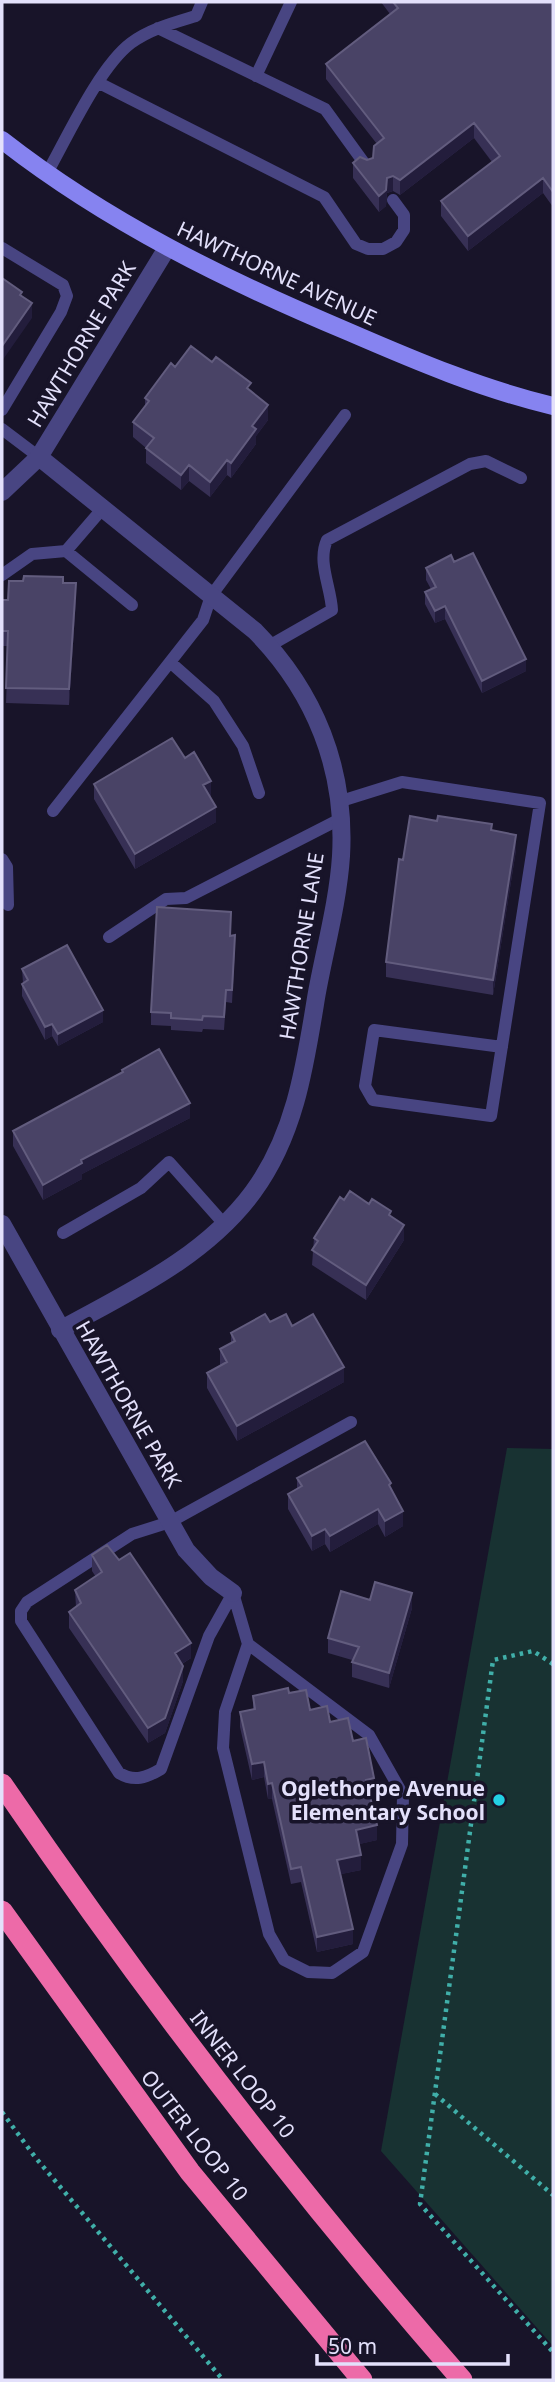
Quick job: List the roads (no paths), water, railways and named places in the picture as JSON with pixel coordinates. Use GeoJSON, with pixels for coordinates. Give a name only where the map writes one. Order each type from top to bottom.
{"type":"FeatureCollection","features":[{"type":"Feature","properties":{"kind":"highway","name":"INNER LOOP 10"},"geometry":{"type":"LineString","coordinates":[[2,1784],[141,1981],[245,2118],[353,2252],[462,2380]]}},
{"type":"Feature","properties":{"kind":"highway","name":"OUTER LOOP 10"},"geometry":{"type":"LineString","coordinates":[[2,1911],[190,2172],[362,2380]]}},
{"type":"Feature","properties":{"kind":"main road","name":"HAWTHORNE AVENUE"},"geometry":{"type":"LineString","coordinates":[[2,140],[46,174],[167,248],[276,302],[445,373],[553,406]]}},
{"type":"Feature","properties":{"kind":"street","name":"HAWTHORNE PARK"},"geometry":{"type":"LineString","coordinates":[[2,492],[39,457],[167,248]]}},
{"type":"Feature","properties":{"kind":"street","name":"HAWTHORNE LANE"},"geometry":{"type":"LineString","coordinates":[[39,457],[211,596],[285,662],[308,698],[322,731],[339,810],[341,857],[302,1081],[288,1130],[272,1162],[253,1192],[225,1225],[158,1276],[60,1330]]}},
{"type":"Feature","properties":{"kind":"street","name":"HAWTHORNE PARK"},"geometry":{"type":"LineString","coordinates":[[2,1224],[186,1550],[211,1577],[233,1593]]}},
{"type":"Feature","properties":{"kind":"lane"},"geometry":{"type":"LineString","coordinates":[[46,174],[99,83],[122,52],[158,28],[196,16],[202,2]]}},
{"type":"Feature","properties":{"kind":"lane"},"geometry":{"type":"LineString","coordinates":[[256,76],[291,2]]}},
{"type":"Feature","properties":{"kind":"lane"},"geometry":{"type":"LineString","coordinates":[[158,28],[325,109],[367,167]]}},
{"type":"Feature","properties":{"kind":"lane"},"geometry":{"type":"LineString","coordinates":[[99,83],[324,197],[356,244],[368,249],[383,249],[396,242],[404,230],[404,215],[393,200]]}},
{"type":"Feature","properties":{"kind":"lane"},"geometry":{"type":"LineString","coordinates":[[2,248],[64,285],[67,296],[61,312],[2,410]]}},
{"type":"Feature","properties":{"kind":"lane"},"geometry":{"type":"LineString","coordinates":[[53,811],[203,620],[211,596],[345,415]]}},
{"type":"Feature","properties":{"kind":"lane"},"geometry":{"type":"LineString","coordinates":[[2,429],[39,457]]}},
{"type":"Feature","properties":{"kind":"lane"},"geometry":{"type":"LineString","coordinates":[[270,646],[332,610],[328,576],[322,560],[327,540],[470,464],[486,461],[521,478]]}},
{"type":"Feature","properties":{"kind":"lane"},"geometry":{"type":"LineString","coordinates":[[2,575],[32,554],[65,551],[103,508]]}},
{"type":"Feature","properties":{"kind":"lane"},"geometry":{"type":"LineString","coordinates":[[65,551],[132,605]]}},
{"type":"Feature","properties":{"kind":"lane"},"geometry":{"type":"LineString","coordinates":[[170,662],[214,701],[243,747],[258,793]]}},
{"type":"Feature","properties":{"kind":"lane"},"geometry":{"type":"LineString","coordinates":[[109,937],[166,899],[187,898],[339,810],[402,782],[540,803],[502,1047],[491,1116],[373,1100],[365,1086],[374,1030],[502,1047]]}},
{"type":"Feature","properties":{"kind":"lane"},"geometry":{"type":"LineString","coordinates":[[2,859],[7,867],[8,905]]}},
{"type":"Feature","properties":{"kind":"lane"},"geometry":{"type":"LineString","coordinates":[[63,1233],[141,1188],[169,1162],[225,1225]]}},
{"type":"Feature","properties":{"kind":"lane"},"geometry":{"type":"LineString","coordinates":[[233,1593],[209,1636],[161,1769],[150,1776],[129,1779],[119,1773],[21,1621],[21,1611],[27,1602],[132,1534],[170,1522],[351,1422]]}},
{"type":"Feature","properties":{"kind":"lane"},"geometry":{"type":"LineString","coordinates":[[233,1593],[248,1644],[225,1712],[223,1748],[265,1921],[284,1960],[308,1972],[332,1973],[363,1952],[402,1844],[403,1796],[369,1735],[248,1644]]}},
{"type":"Feature","properties":{"kind":"place","name":"Oglethorpe Avenue Elementary School"},"geometry":{"type":"Point","coordinates":[499,1800]}}]}
